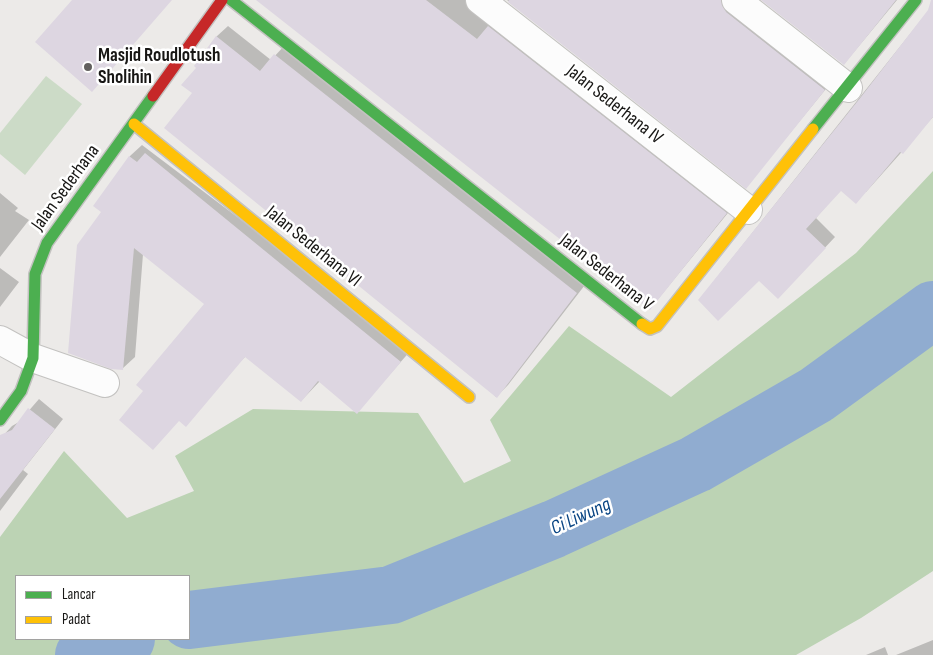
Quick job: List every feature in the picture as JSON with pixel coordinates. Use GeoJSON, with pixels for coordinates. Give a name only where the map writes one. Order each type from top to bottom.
{"type":"FeatureCollection","features":[{"type":"Feature","properties":{"kind":"street","name":"Jalan Sederhana"},"geometry":{"type":"LineString","coordinates":[[0,420],[21,391],[33,358],[35,274],[47,243],[222,0]]}},
{"type":"Feature","properties":{"kind":"street","name":"Jalan Sederhana V"},"geometry":{"type":"LineString","coordinates":[[231,0],[643,326],[650,329],[657,326],[671,309],[916,0]]}},
{"type":"Feature","properties":{"kind":"street","name":"Jalan Sederhana IV"},"geometry":{"type":"LineString","coordinates":[[480,0],[748,210]]}},
{"type":"Feature","properties":{"kind":"street"},"geometry":{"type":"LineString","coordinates":[[736,0],[848,88]]}},
{"type":"Feature","properties":{"kind":"street","name":"Jalan Sederhana VI"},"geometry":{"type":"LineString","coordinates":[[134,124],[469,397]]}},
{"type":"Feature","properties":{"kind":"street"},"geometry":{"type":"LineString","coordinates":[[0,340],[33,358],[105,383]]}},
{"type":"Feature","properties":{"kind":"green space"},"geometry":{"type":"Polygon","coordinates":[[[46,76],[82,104],[25,175],[0,154],[0,133],[46,76]]]}},
{"type":"Feature","properties":{"kind":"green space"},"geometry":{"type":"Polygon","coordinates":[[[933,171],[933,571],[861,618],[796,655],[0,655],[0,537],[64,451],[127,518],[194,491],[175,456],[253,409],[418,413],[464,483],[511,461],[490,420],[569,326],[671,397],[856,253],[933,171]]]}},
{"type":"Feature","properties":{"kind":"building","name":"Masjid Roudlotush Sholihin"},"geometry":{"type":"Polygon","coordinates":[[[72,0],[172,0],[92,92],[35,42],[72,0]]]}},
{"type":"Feature","properties":{"kind":"building"},"geometry":{"type":"Polygon","coordinates":[[[256,0],[426,0],[477,39],[488,26],[727,213],[650,310],[256,0]]]}},
{"type":"Feature","properties":{"kind":"building"},"geometry":{"type":"Polygon","coordinates":[[[509,0],[721,0],[726,12],[825,90],[746,189],[508,2],[509,0]]]}},
{"type":"Feature","properties":{"kind":"building"},"geometry":{"type":"Polygon","coordinates":[[[761,0],[896,0],[844,65],[761,0]]]}},
{"type":"Feature","properties":{"kind":"building"},"geometry":{"type":"Polygon","coordinates":[[[931,0],[933,0],[933,117],[903,154],[900,152],[856,204],[841,191],[806,229],[826,248],[778,299],[759,281],[718,321],[698,300],[861,97],[928,10],[931,0]]]}},
{"type":"Feature","properties":{"kind":"building"},"geometry":{"type":"Polygon","coordinates":[[[216,36],[260,71],[274,54],[577,293],[497,398],[164,128],[192,93],[181,85],[196,68],[194,66],[216,36]]]}},
{"type":"Feature","properties":{"kind":"building"},"geometry":{"type":"Polygon","coordinates":[[[145,153],[401,362],[357,414],[318,381],[301,402],[245,357],[186,427],[179,421],[153,450],[119,420],[143,391],[136,385],[204,304],[134,248],[123,370],[111,369],[68,353],[77,245],[101,212],[93,206],[129,156],[137,162],[145,153]]]}},
{"type":"Feature","properties":{"kind":"building"},"geometry":{"type":"Polygon","coordinates":[[[28,408],[55,429],[0,499],[0,435],[12,430],[28,408]]]}},
{"type":"Feature","properties":{"kind":"waterway","name":"Ci Liwung"},"geometry":{"type":"LineString","coordinates":[[190,620],[391,595],[554,529],[696,464],[816,395],[933,310]]}},
{"type":"Feature","properties":{"kind":"waterway","name":"Ci Liwung"},"geometry":{"type":"LineString","coordinates":[[84,655],[123,640]]}},
{"type":"Feature","properties":{"kind":"traffic: fast"},"geometry":{"type":"LineString","coordinates":[[231,0],[642,324]]}},
{"type":"Feature","properties":{"kind":"traffic: fast"},"geometry":{"type":"LineString","coordinates":[[813,129],[916,0]]}},
{"type":"Feature","properties":{"kind":"traffic: fast"},"geometry":{"type":"LineString","coordinates":[[0,420],[21,391],[33,358],[35,274],[47,243],[153,96]]}},
{"type":"Feature","properties":{"kind":"traffic: slow"},"geometry":{"type":"LineString","coordinates":[[134,124],[469,397]]}},
{"type":"Feature","properties":{"kind":"traffic: slow"},"geometry":{"type":"LineString","coordinates":[[642,324],[650,329],[657,326],[813,129]]}},
{"type":"Feature","properties":{"kind":"traffic: jam"},"geometry":{"type":"LineString","coordinates":[[153,96],[222,0]]}},
{"type":"Feature","properties":{"kind":"place","name":"Masjid Roudlotush Sholihin"},"geometry":{"type":"Point","coordinates":[88,67]}}]}
